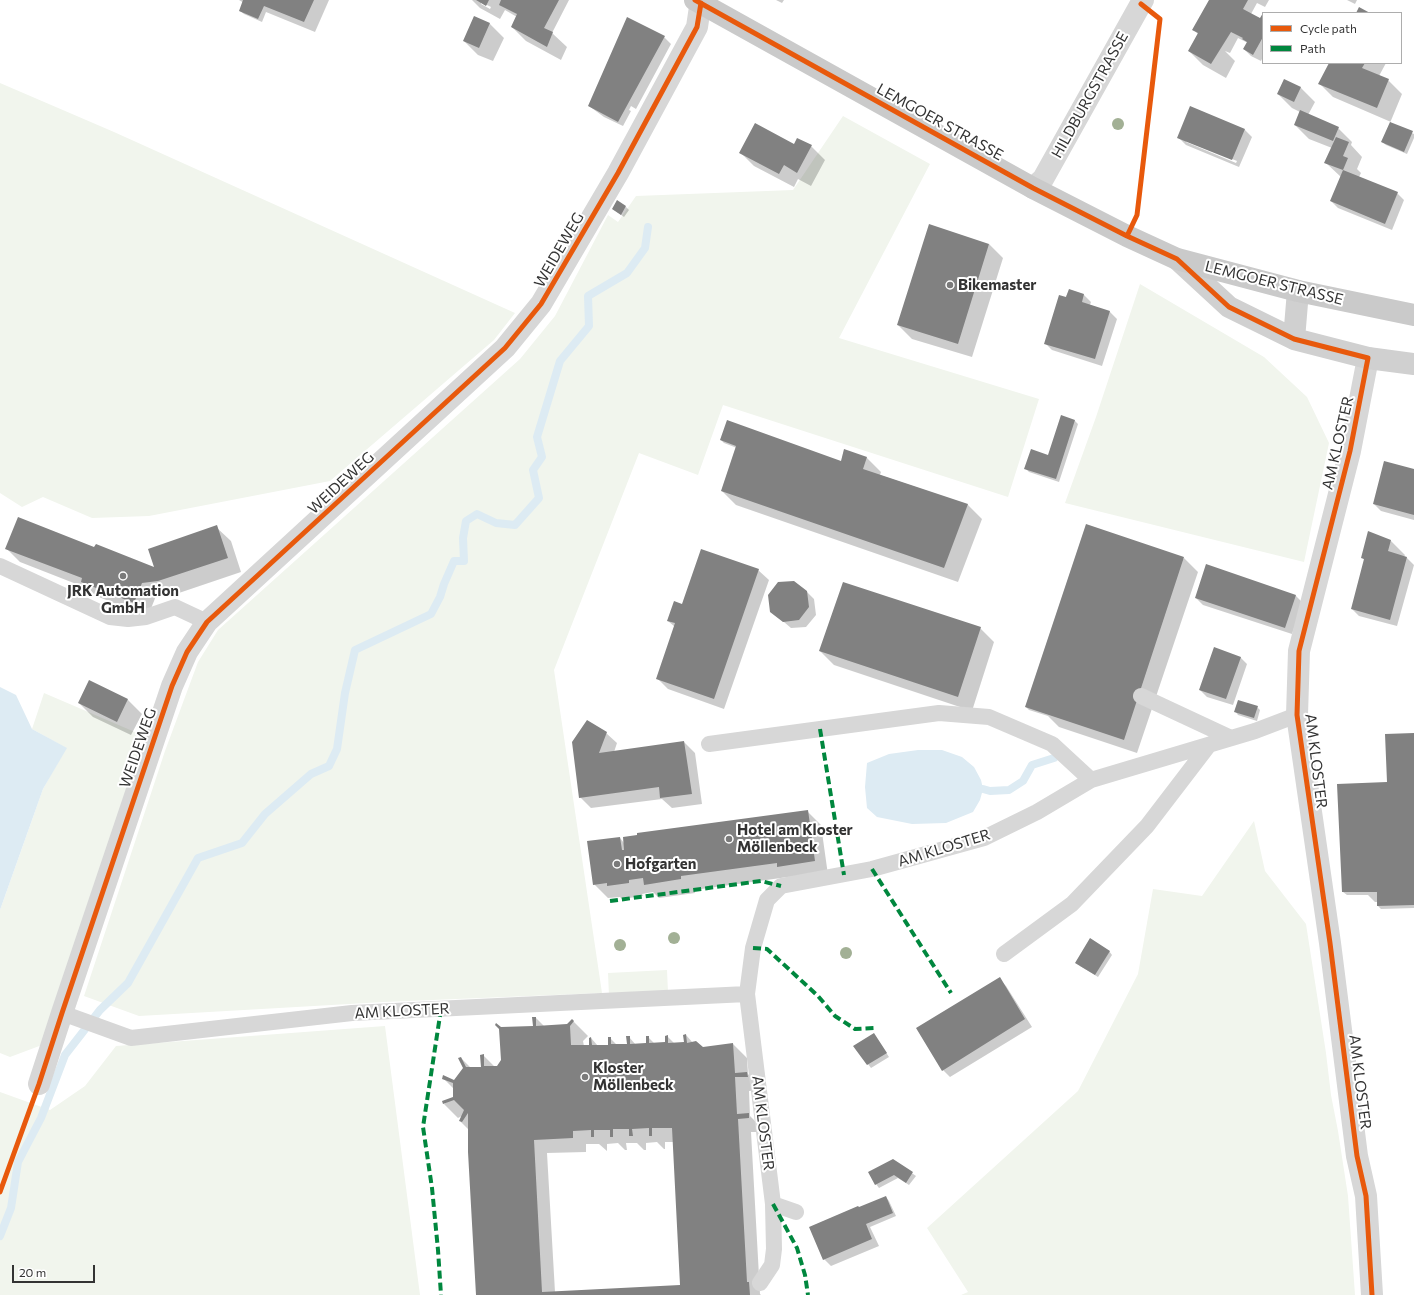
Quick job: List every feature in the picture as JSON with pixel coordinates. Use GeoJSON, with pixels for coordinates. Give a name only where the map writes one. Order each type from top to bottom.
{"type":"FeatureCollection","features":[{"type":"Feature","properties":{"kind":"main road","name":"LEMGOER STRASSE"},"geometry":{"type":"LineString","coordinates":[[699,1],[1033,188],[1127,236],[1176,258],[1298,291],[1414,315]]}},
{"type":"Feature","properties":{"kind":"main road"},"geometry":{"type":"LineString","coordinates":[[1176,258],[1229,307],[1294,338],[1368,358],[1414,364]]}},
{"type":"Feature","properties":{"kind":"main road"},"geometry":{"type":"LineString","coordinates":[[1294,338],[1298,291]]}},
{"type":"Feature","properties":{"kind":"street","name":"HILDBURGSTRASSE"},"geometry":{"type":"LineString","coordinates":[[1033,188],[1043,179],[1143,0]]}},
{"type":"Feature","properties":{"kind":"street","name":"WEIDEWEG"},"geometry":{"type":"LineString","coordinates":[[39,1084],[71,1016],[172,686],[186,652],[207,622],[505,348],[541,304],[618,173],[697,27],[699,1]]}},
{"type":"Feature","properties":{"kind":"street","name":"AM KLOSTER"},"geometry":{"type":"LineString","coordinates":[[1368,358],[1350,451],[1299,651],[1297,715],[1330,943],[1357,1156],[1366,1196],[1372,1295]]}},
{"type":"Feature","properties":{"kind":"lane"},"geometry":{"type":"LineString","coordinates":[[0,566],[110,617],[128,620],[146,617],[175,607],[207,622]]}},
{"type":"Feature","properties":{"kind":"lane"},"geometry":{"type":"LineString","coordinates":[[1141,696],[1231,738]]}},
{"type":"Feature","properties":{"kind":"lane"},"geometry":{"type":"LineString","coordinates":[[709,744],[939,713],[989,717],[1052,744],[1091,780]]}},
{"type":"Feature","properties":{"kind":"lane","name":"AM KLOSTER"},"geometry":{"type":"LineString","coordinates":[[760,1283],[772,1265],[774,1249],[773,1204],[747,994],[752,948],[767,900],[781,886],[872,869],[984,838],[1037,812],[1091,780],[1210,745],[1297,715]]}},
{"type":"Feature","properties":{"kind":"lane"},"geometry":{"type":"LineString","coordinates":[[1004,954],[1072,904],[1147,826],[1210,745]]}},
{"type":"Feature","properties":{"kind":"lane","name":"AM KLOSTER"},"geometry":{"type":"LineString","coordinates":[[71,1016],[131,1038],[352,1013],[747,994]]}},
{"type":"Feature","properties":{"kind":"lane"},"geometry":{"type":"LineString","coordinates":[[773,1204],[796,1212]]}},
{"type":"Feature","properties":{"kind":"shaded area"},"geometry":{"type":"Polygon","coordinates":[[[0,83],[114,132],[515,313],[494,340],[330,481],[149,516],[92,518],[43,497],[22,507],[0,493],[0,83]]]}},
{"type":"Feature","properties":{"kind":"shaded area"},"geometry":{"type":"Polygon","coordinates":[[[843,116],[930,164],[839,338],[1039,399],[1008,497],[723,405],[698,475],[639,453],[554,670],[602,993],[384,1002],[139,1016],[84,996],[165,751],[198,662],[218,630],[520,359],[555,316],[608,215],[618,222],[636,196],[793,190],[843,116]]]}},
{"type":"Feature","properties":{"kind":"shaded area"},"geometry":{"type":"Polygon","coordinates":[[[1140,284],[1264,357],[1307,397],[1329,443],[1304,562],[1065,503],[1096,417],[1140,284]]]}},
{"type":"Feature","properties":{"kind":"shaded area"},"geometry":{"type":"Polygon","coordinates":[[[0,687],[16,695],[32,729],[67,748],[43,789],[0,910],[0,687]]]}},
{"type":"Feature","properties":{"kind":"shaded area"},"geometry":{"type":"Polygon","coordinates":[[[44,693],[135,732],[150,733],[42,1045],[10,1057],[0,1053],[0,910],[43,789],[66,748],[32,729],[44,693]]]}},
{"type":"Feature","properties":{"kind":"shaded area"},"geometry":{"type":"Polygon","coordinates":[[[918,750],[942,750],[962,757],[974,767],[981,780],[983,789],[980,800],[973,812],[946,823],[912,824],[877,817],[867,808],[865,787],[867,763],[889,754],[918,750]]]}},
{"type":"Feature","properties":{"kind":"shaded area"},"geometry":{"type":"Polygon","coordinates":[[[1254,821],[1265,871],[1306,924],[1331,1095],[1348,1196],[1355,1295],[961,1295],[968,1292],[927,1228],[1078,1091],[1138,974],[1153,889],[1202,896],[1254,821]]]}},
{"type":"Feature","properties":{"kind":"shaded area"},"geometry":{"type":"Polygon","coordinates":[[[667,970],[668,992],[609,996],[608,973],[667,970]]]}},
{"type":"Feature","properties":{"kind":"shaded area"},"geometry":{"type":"Polygon","coordinates":[[[385,1026],[420,1295],[0,1295],[0,1092],[50,1110],[85,1086],[116,1046],[385,1026]]]}},
{"type":"Feature","properties":{"kind":"building"},"geometry":{"type":"Polygon","coordinates":[[[243,0],[314,0],[304,22],[264,6],[258,19],[239,11],[243,0]]]}},
{"type":"Feature","properties":{"kind":"building"},"geometry":{"type":"Polygon","coordinates":[[[476,0],[489,0],[486,6],[476,0]]]}},
{"type":"Feature","properties":{"kind":"building"},"geometry":{"type":"Polygon","coordinates":[[[501,0],[559,0],[544,28],[553,32],[547,47],[511,27],[517,14],[499,5],[501,0]]]}},
{"type":"Feature","properties":{"kind":"building"},"geometry":{"type":"Polygon","coordinates":[[[1209,0],[1248,0],[1243,9],[1260,18],[1262,15],[1262,39],[1253,55],[1243,49],[1247,42],[1242,39],[1243,38],[1231,32],[1211,64],[1188,51],[1198,33],[1192,30],[1209,0]]]}},
{"type":"Feature","properties":{"kind":"building"},"geometry":{"type":"Polygon","coordinates":[[[1359,7],[1368,12],[1356,12],[1359,7]]]}},
{"type":"Feature","properties":{"kind":"building"},"geometry":{"type":"Polygon","coordinates":[[[474,16],[490,23],[479,48],[463,41],[474,16]]]}},
{"type":"Feature","properties":{"kind":"building"},"geometry":{"type":"Polygon","coordinates":[[[627,17],[665,36],[618,122],[588,106],[627,17]]]}},
{"type":"Feature","properties":{"kind":"building"},"geometry":{"type":"Polygon","coordinates":[[[1328,64],[1364,64],[1362,68],[1389,79],[1377,108],[1318,84],[1328,64]]]}},
{"type":"Feature","properties":{"kind":"building"},"geometry":{"type":"Polygon","coordinates":[[[1284,79],[1301,87],[1294,102],[1277,94],[1284,79]]]}},
{"type":"Feature","properties":{"kind":"building"},"geometry":{"type":"Polygon","coordinates":[[[1190,106],[1245,129],[1232,160],[1177,138],[1190,106]]]}},
{"type":"Feature","properties":{"kind":"building"},"geometry":{"type":"Polygon","coordinates":[[[1300,110],[1339,127],[1333,141],[1294,125],[1300,110]]]}},
{"type":"Feature","properties":{"kind":"building"},"geometry":{"type":"Polygon","coordinates":[[[1390,122],[1413,131],[1404,152],[1381,142],[1390,122]]]}},
{"type":"Feature","properties":{"kind":"building"},"geometry":{"type":"Polygon","coordinates":[[[755,123],[794,144],[797,138],[812,145],[797,173],[784,165],[779,174],[739,153],[755,123]]]}},
{"type":"Feature","properties":{"kind":"building"},"geometry":{"type":"Polygon","coordinates":[[[1336,137],[1349,142],[1343,156],[1348,158],[1343,170],[1324,163],[1336,137]]]}},
{"type":"Feature","properties":{"kind":"building"},"geometry":{"type":"Polygon","coordinates":[[[1343,170],[1398,192],[1385,224],[1330,201],[1343,170]]]}},
{"type":"Feature","properties":{"kind":"building"},"geometry":{"type":"Polygon","coordinates":[[[617,200],[626,206],[621,215],[612,209],[617,200]]]}},
{"type":"Feature","properties":{"kind":"building"},"geometry":{"type":"Polygon","coordinates":[[[929,224],[989,244],[958,344],[897,325],[929,224]]]}},
{"type":"Feature","properties":{"kind":"building"},"geometry":{"type":"Polygon","coordinates":[[[1069,289],[1084,294],[1082,302],[1110,311],[1095,359],[1044,344],[1059,295],[1066,297],[1069,289]]]}},
{"type":"Feature","properties":{"kind":"building"},"geometry":{"type":"Polygon","coordinates":[[[1061,415],[1075,420],[1056,479],[1024,469],[1031,449],[1048,455],[1061,415]]]}},
{"type":"Feature","properties":{"kind":"building"},"geometry":{"type":"Polygon","coordinates":[[[727,420],[841,461],[844,449],[867,457],[863,469],[968,504],[944,568],[721,491],[736,446],[720,440],[727,420]]]}},
{"type":"Feature","properties":{"kind":"building"},"geometry":{"type":"Polygon","coordinates":[[[1384,461],[1414,469],[1414,515],[1373,504],[1384,461]]]}},
{"type":"Feature","properties":{"kind":"building"},"geometry":{"type":"Polygon","coordinates":[[[18,517],[94,547],[96,544],[154,567],[148,549],[217,525],[228,558],[158,581],[142,583],[134,603],[81,582],[82,578],[5,549],[18,517]]]}},
{"type":"Feature","properties":{"kind":"building"},"geometry":{"type":"Polygon","coordinates":[[[1086,524],[1184,557],[1124,740],[1025,707],[1086,524]]]}},
{"type":"Feature","properties":{"kind":"building"},"geometry":{"type":"Polygon","coordinates":[[[1368,531],[1391,540],[1388,551],[1407,557],[1390,620],[1351,609],[1364,559],[1361,558],[1368,531]]]}},
{"type":"Feature","properties":{"kind":"building"},"geometry":{"type":"Polygon","coordinates":[[[701,549],[759,569],[714,699],[656,679],[675,623],[667,621],[674,601],[682,604],[701,549]]]}},
{"type":"Feature","properties":{"kind":"building"},"geometry":{"type":"Polygon","coordinates":[[[1206,564],[1296,595],[1285,628],[1195,598],[1206,564]]]}},
{"type":"Feature","properties":{"kind":"building"},"geometry":{"type":"Polygon","coordinates":[[[794,581],[807,591],[809,607],[799,620],[783,622],[770,612],[768,595],[778,582],[794,581]]]}},
{"type":"Feature","properties":{"kind":"building"},"geometry":{"type":"Polygon","coordinates":[[[843,582],[981,627],[958,697],[819,651],[843,582]]]}},
{"type":"Feature","properties":{"kind":"building"},"geometry":{"type":"Polygon","coordinates":[[[1214,647],[1241,657],[1226,699],[1199,690],[1214,647]]]}},
{"type":"Feature","properties":{"kind":"building"},"geometry":{"type":"Polygon","coordinates":[[[89,680],[128,699],[117,722],[78,703],[89,680]]]}},
{"type":"Feature","properties":{"kind":"building"},"geometry":{"type":"Polygon","coordinates":[[[1238,700],[1258,706],[1254,718],[1234,712],[1238,700]]]}},
{"type":"Feature","properties":{"kind":"building"},"geometry":{"type":"Polygon","coordinates":[[[587,720],[607,732],[599,753],[684,741],[692,794],[660,798],[659,787],[579,798],[572,742],[587,720]]]}},
{"type":"Feature","properties":{"kind":"building"},"geometry":{"type":"Polygon","coordinates":[[[1414,733],[1414,905],[1377,906],[1377,892],[1342,892],[1337,784],[1387,782],[1385,734],[1414,733]]]}},
{"type":"Feature","properties":{"kind":"building"},"geometry":{"type":"Polygon","coordinates":[[[808,810],[815,861],[777,867],[777,863],[681,876],[681,879],[644,885],[643,878],[629,880],[629,883],[607,886],[607,883],[593,885],[587,841],[620,837],[622,850],[624,850],[623,837],[637,835],[637,833],[808,810]]]}},
{"type":"Feature","properties":{"kind":"building"},"geometry":{"type":"Polygon","coordinates":[[[1090,938],[1110,951],[1095,975],[1075,963],[1090,938]]]}},
{"type":"Feature","properties":{"kind":"building"},"geometry":{"type":"Polygon","coordinates":[[[1000,977],[1025,1019],[942,1071],[916,1028],[1000,977]]]}},
{"type":"Feature","properties":{"kind":"building"},"geometry":{"type":"Polygon","coordinates":[[[532,1017],[536,1017],[536,1026],[567,1024],[572,1019],[574,1021],[570,1026],[571,1045],[589,1045],[589,1038],[591,1037],[592,1045],[608,1045],[608,1037],[611,1037],[611,1044],[627,1044],[626,1036],[630,1036],[630,1044],[646,1043],[646,1036],[649,1036],[649,1043],[665,1042],[665,1036],[668,1035],[668,1043],[684,1042],[683,1035],[686,1034],[687,1043],[696,1041],[703,1047],[733,1043],[735,1073],[747,1072],[748,1077],[735,1077],[737,1114],[749,1113],[749,1118],[738,1119],[747,1282],[749,1282],[750,1295],[476,1295],[468,1152],[468,1113],[462,1122],[459,1121],[464,1110],[454,1100],[443,1104],[442,1101],[453,1097],[453,1083],[442,1079],[443,1075],[454,1080],[463,1068],[458,1058],[461,1057],[466,1067],[481,1067],[480,1055],[484,1054],[484,1066],[497,1066],[501,1060],[499,1029],[495,1025],[496,1023],[501,1027],[533,1026],[532,1017]],[[649,1128],[632,1129],[633,1136],[629,1136],[629,1129],[613,1129],[613,1137],[610,1137],[610,1130],[594,1130],[594,1137],[591,1137],[591,1130],[573,1131],[573,1138],[534,1140],[542,1292],[680,1285],[672,1128],[652,1128],[652,1136],[649,1136],[649,1128]]]}},
{"type":"Feature","properties":{"kind":"building"},"geometry":{"type":"Polygon","coordinates":[[[874,1033],[887,1053],[867,1065],[853,1046],[874,1033]]]}},
{"type":"Feature","properties":{"kind":"building"},"geometry":{"type":"Polygon","coordinates":[[[893,1159],[913,1172],[906,1183],[894,1175],[875,1185],[868,1172],[893,1159]]]}},
{"type":"Feature","properties":{"kind":"building"},"geometry":{"type":"Polygon","coordinates":[[[886,1196],[893,1213],[866,1224],[872,1239],[823,1260],[809,1227],[886,1196]]]}},
{"type":"Feature","properties":{"kind":"waterway"},"geometry":{"type":"LineString","coordinates":[[0,1236],[11,1208],[18,1162],[41,1118],[65,1055],[100,1010],[128,983],[198,858],[242,843],[265,814],[311,774],[329,766],[337,749],[345,693],[355,650],[431,614],[440,597],[454,561],[464,561],[463,538],[466,521],[477,514],[496,523],[515,525],[539,498],[533,470],[542,457],[537,437],[560,361],[589,326],[588,296],[627,273],[645,248],[648,227]]}},
{"type":"Feature","properties":{"kind":"waterway"},"geometry":{"type":"LineString","coordinates":[[983,789],[990,791],[1009,790],[1023,781],[1032,765],[1054,758]]}},
{"type":"Feature","properties":{"kind":"marked path"},"geometry":{"type":"LineString","coordinates":[[820,729],[844,875]]}},
{"type":"Feature","properties":{"kind":"marked path"},"geometry":{"type":"LineString","coordinates":[[872,869],[951,993]]}},
{"type":"Feature","properties":{"kind":"marked path"},"geometry":{"type":"LineString","coordinates":[[610,901],[761,881],[781,886]]}},
{"type":"Feature","properties":{"kind":"marked path"},"geometry":{"type":"LineString","coordinates":[[753,948],[767,949],[818,996],[835,1016],[855,1029],[874,1028]]}},
{"type":"Feature","properties":{"kind":"marked path"},"geometry":{"type":"LineString","coordinates":[[441,1009],[423,1127],[432,1188],[441,1295]]}},
{"type":"Feature","properties":{"kind":"marked path"},"geometry":{"type":"LineString","coordinates":[[773,1204],[797,1248],[805,1275],[808,1295]]}},
{"type":"Feature","properties":{"kind":"cycle path"},"geometry":{"type":"LineString","coordinates":[[695,0],[1033,188],[1127,236],[1177,259],[1229,307],[1294,339],[1368,358],[1350,451],[1299,651],[1297,715],[1330,943],[1357,1156],[1366,1196],[1372,1295]]}},
{"type":"Feature","properties":{"kind":"cycle path"},"geometry":{"type":"LineString","coordinates":[[0,1192],[39,1084],[172,686],[187,652],[207,622],[505,348],[541,304],[618,173],[697,27],[701,3]]}},
{"type":"Feature","properties":{"kind":"cycle path"},"geometry":{"type":"LineString","coordinates":[[1127,236],[1137,215],[1160,19],[1141,4]]}},
{"type":"Feature","properties":{"kind":"place","name":"Bikemaster"},"geometry":{"type":"Point","coordinates":[950,285]}},
{"type":"Feature","properties":{"kind":"place","name":"JRK Automation GmbH"},"geometry":{"type":"Point","coordinates":[123,576]}},
{"type":"Feature","properties":{"kind":"place","name":"Hotel am Kloster Möllenbeck"},"geometry":{"type":"Point","coordinates":[729,839]}},
{"type":"Feature","properties":{"kind":"place","name":"Hofgarten"},"geometry":{"type":"Point","coordinates":[617,864]}},
{"type":"Feature","properties":{"kind":"place","name":"Kloster Möllenbeck"},"geometry":{"type":"Point","coordinates":[585,1077]}}]}
